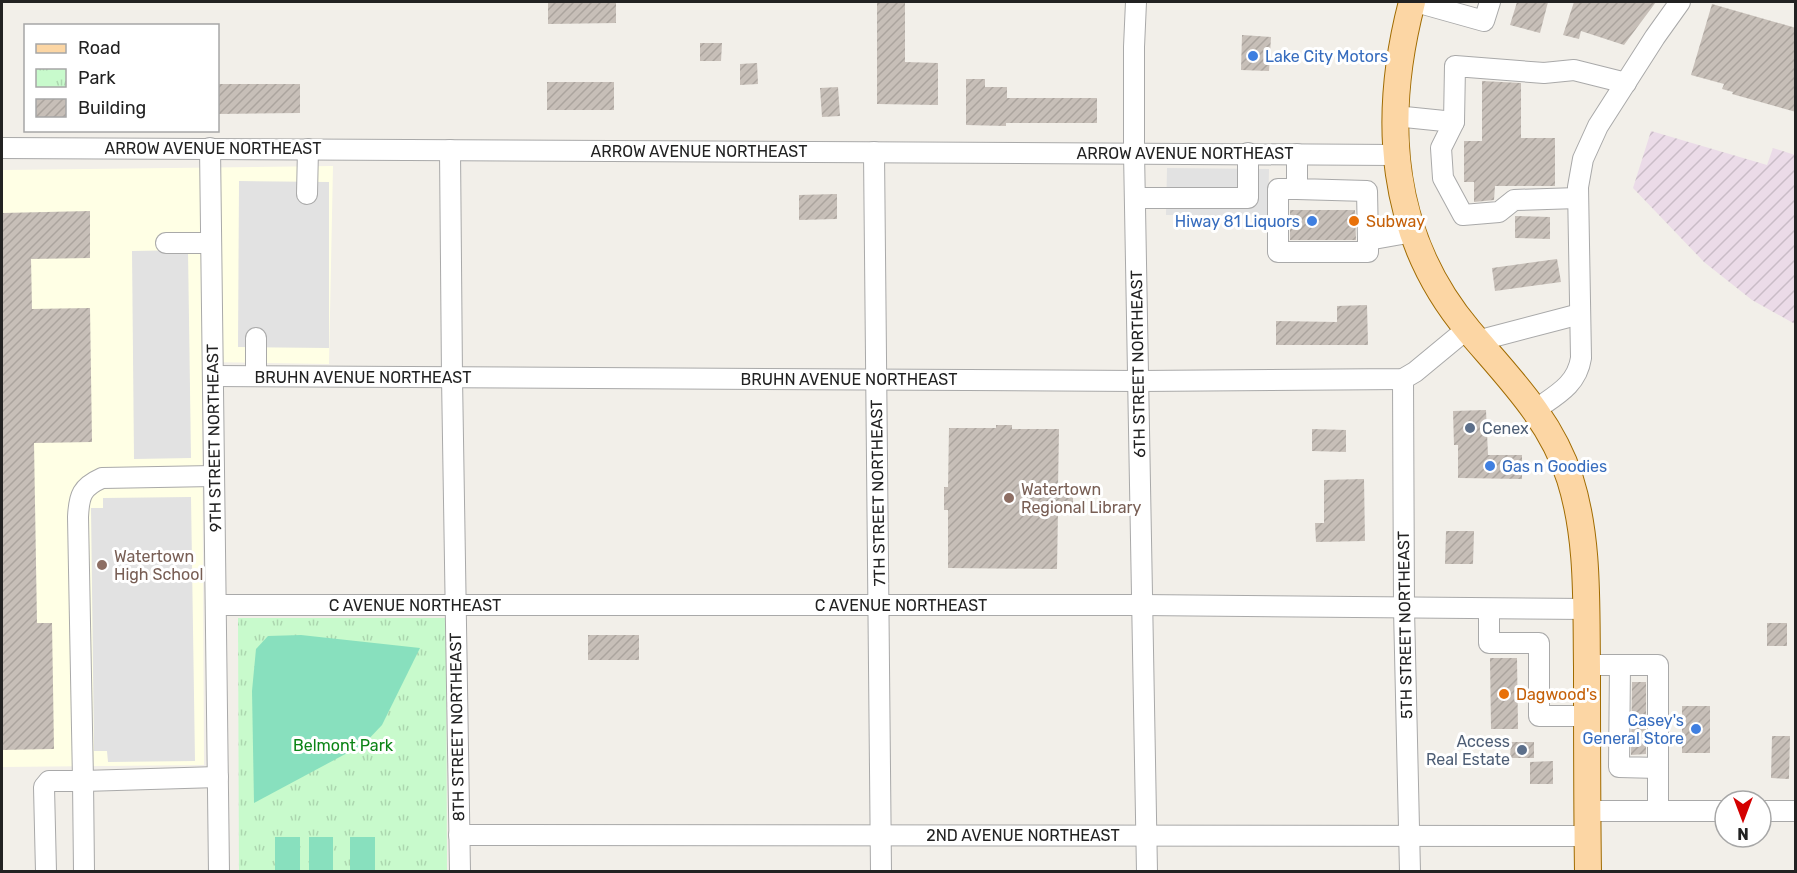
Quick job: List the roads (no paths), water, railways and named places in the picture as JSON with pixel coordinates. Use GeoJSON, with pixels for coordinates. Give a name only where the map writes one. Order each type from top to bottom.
{"type":"FeatureCollection","features":[{"type":"Feature","properties":{"kind":"main road"},"geometry":{"type":"LineString","coordinates":[[1414,2],[1401,49],[1395,116],[1396,154],[1402,198],[1413,232],[1437,284],[1472,335],[1516,384],[1535,410],[1562,455],[1576,500],[1584,557],[1587,609],[1588,872]]}},
{"type":"Feature","properties":{"kind":"street","name":"6TH STREET NORTHEAST"},"geometry":{"type":"LineString","coordinates":[[1136,2],[1134,152],[1147,872]]}},
{"type":"Feature","properties":{"kind":"street"},"geometry":{"type":"LineString","coordinates":[[1414,2],[1484,21],[1490,2]]}},
{"type":"Feature","properties":{"kind":"street"},"geometry":{"type":"LineString","coordinates":[[1535,410],[1572,383],[1579,371],[1581,358],[1578,198],[1580,170],[1589,143],[1680,2]]}},
{"type":"Feature","properties":{"kind":"street"},"geometry":{"type":"LineString","coordinates":[[1578,198],[1514,200],[1499,212],[1463,215],[1443,178],[1441,148],[1454,122],[1455,66],[1544,73],[1574,70],[1626,83]]}},
{"type":"Feature","properties":{"kind":"street"},"geometry":{"type":"LineString","coordinates":[[1395,116],[1454,122]]}},
{"type":"Feature","properties":{"kind":"street","name":"ARROW AVENUE NORTHEAST"},"geometry":{"type":"LineString","coordinates":[[2,147],[1396,154]]}},
{"type":"Feature","properties":{"kind":"street","name":"9TH STREET NORTHEAST"},"geometry":{"type":"LineString","coordinates":[[210,148],[219,872]]}},
{"type":"Feature","properties":{"kind":"street"},"geometry":{"type":"LineString","coordinates":[[307,194],[308,149]]}},
{"type":"Feature","properties":{"kind":"street","name":"8TH STREET NORTHEAST"},"geometry":{"type":"LineString","coordinates":[[450,150],[460,872]]}},
{"type":"Feature","properties":{"kind":"street","name":"7TH STREET NORTHEAST"},"geometry":{"type":"LineString","coordinates":[[874,152],[881,872]]}},
{"type":"Feature","properties":{"kind":"street"},"geometry":{"type":"LineString","coordinates":[[1135,198],[1248,198],[1248,153]]}},
{"type":"Feature","properties":{"kind":"street"},"geometry":{"type":"LineString","coordinates":[[1297,153],[1298,189]]}},
{"type":"Feature","properties":{"kind":"street"},"geometry":{"type":"LineString","coordinates":[[1278,189],[1367,191],[1368,240],[1368,252],[1278,252],[1278,189]]}},
{"type":"Feature","properties":{"kind":"street"},"geometry":{"type":"LineString","coordinates":[[1368,240],[1413,232]]}},
{"type":"Feature","properties":{"kind":"street"},"geometry":{"type":"LineString","coordinates":[[166,243],[211,243]]}},
{"type":"Feature","properties":{"kind":"street"},"geometry":{"type":"LineString","coordinates":[[1403,379],[1472,335],[1580,314]]}},
{"type":"Feature","properties":{"kind":"street"},"geometry":{"type":"LineString","coordinates":[[256,338],[256,376]]}},
{"type":"Feature","properties":{"kind":"street","name":"BRUHN AVENUE NORTHEAST"},"geometry":{"type":"LineString","coordinates":[[213,376],[1138,381],[1403,379]]}},
{"type":"Feature","properties":{"kind":"street","name":"5TH STREET NORTHEAST"},"geometry":{"type":"LineString","coordinates":[[1403,379],[1404,609],[1410,872]]}},
{"type":"Feature","properties":{"kind":"street"},"geometry":{"type":"LineString","coordinates":[[84,872],[78,504],[82,492],[90,483],[102,478],[214,476]]}},
{"type":"Feature","properties":{"kind":"street","name":"C AVENUE NORTHEAST"},"geometry":{"type":"LineString","coordinates":[[216,605],[1141,605],[1587,609]]}},
{"type":"Feature","properties":{"kind":"street"},"geometry":{"type":"LineString","coordinates":[[1489,609],[1489,643],[1539,643],[1539,716],[1587,716]]}},
{"type":"Feature","properties":{"kind":"street"},"geometry":{"type":"LineString","coordinates":[[1587,665],[1658,665],[1658,811]]}},
{"type":"Feature","properties":{"kind":"street"},"geometry":{"type":"LineString","coordinates":[[1620,665],[1619,767],[1658,768]]}},
{"type":"Feature","properties":{"kind":"street"},"geometry":{"type":"LineString","coordinates":[[46,872],[44,787],[49,781],[218,777]]}},
{"type":"Feature","properties":{"kind":"street","name":"2ND AVENUE NORTHEAST"},"geometry":{"type":"LineString","coordinates":[[459,835],[1409,836],[1587,824],[1658,811],[1713,811]]}},
{"type":"Feature","properties":{"kind":"street"},"geometry":{"type":"LineString","coordinates":[[1773,811],[1796,811]]}},
{"type":"Feature","properties":{"kind":"place","name":"Lake City Motors"},"geometry":{"type":"Point","coordinates":[1253,56]}},
{"type":"Feature","properties":{"kind":"place","name":"Hiway 81 Liquors"},"geometry":{"type":"Point","coordinates":[1312,221]}},
{"type":"Feature","properties":{"kind":"place","name":"Subway"},"geometry":{"type":"Point","coordinates":[1354,221]}},
{"type":"Feature","properties":{"kind":"place","name":"Cenex"},"geometry":{"type":"Point","coordinates":[1470,428]}},
{"type":"Feature","properties":{"kind":"place","name":"Gas n Goodies"},"geometry":{"type":"Point","coordinates":[1490,466]}},
{"type":"Feature","properties":{"kind":"place","name":"Watertown Regional Library"},"geometry":{"type":"Point","coordinates":[1009,498]}},
{"type":"Feature","properties":{"kind":"place","name":"Watertown High School"},"geometry":{"type":"Point","coordinates":[102,565]}},
{"type":"Feature","properties":{"kind":"place","name":"Dagwood's"},"geometry":{"type":"Point","coordinates":[1504,694]}},
{"type":"Feature","properties":{"kind":"place","name":"Casey's General Store"},"geometry":{"type":"Point","coordinates":[1696,729]}},
{"type":"Feature","properties":{"kind":"place","name":"Access Real Estate"},"geometry":{"type":"Point","coordinates":[1522,750]}},
{"type":"Feature","properties":{"kind":"park label","name":"Belmont Park"},"geometry":{"type":"Point","coordinates":[343,745]}}]}
